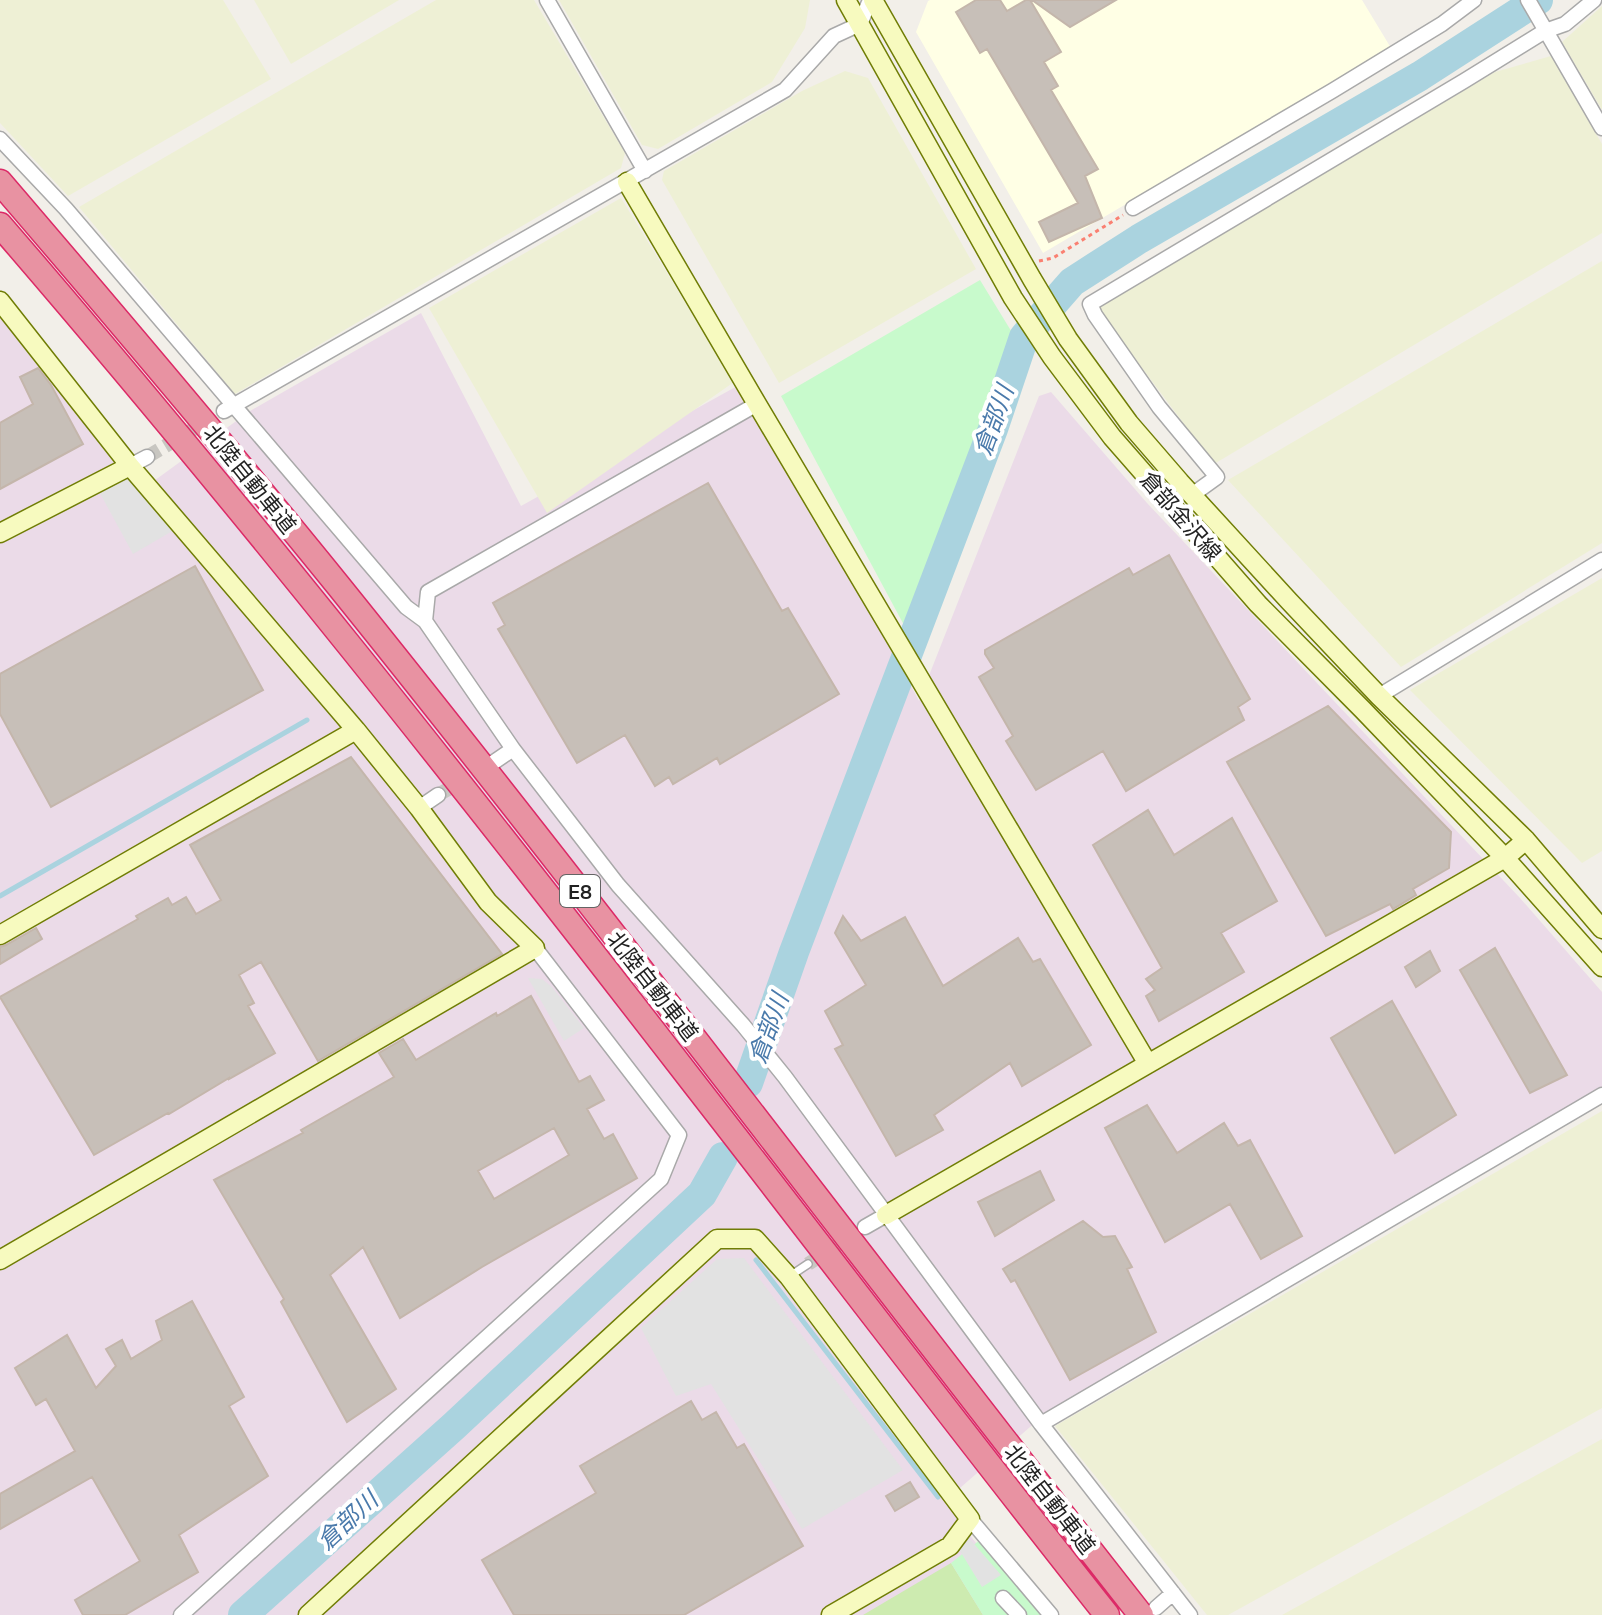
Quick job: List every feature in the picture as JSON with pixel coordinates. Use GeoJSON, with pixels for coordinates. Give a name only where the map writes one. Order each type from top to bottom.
{"type":"FeatureCollection","features":[{"type":"Feature","properties":{"kind":"highway","name":"北陸自動車道"},"geometry":{"type":"LineString","coordinates":[[0,182],[206,425],[449,725],[1149,1612]]}},
{"type":"Feature","properties":{"kind":"highway","name":"北陸自動車道"},"geometry":{"type":"LineString","coordinates":[[0,225],[184,441],[445,764],[1107,1615]]}},
{"type":"Feature","properties":{"kind":"street"},"geometry":{"type":"LineString","coordinates":[[547,0],[645,171]]}},
{"type":"Feature","properties":{"kind":"street","name":"倉部金沢線"},"geometry":{"type":"LineString","coordinates":[[846,0],[1013,298],[1052,357],[1112,437],[1258,604],[1505,858],[1602,967]]}},
{"type":"Feature","properties":{"kind":"street"},"geometry":{"type":"LineString","coordinates":[[1133,208],[1442,24],[1474,0]]}},
{"type":"Feature","properties":{"kind":"street"},"geometry":{"type":"LineString","coordinates":[[1528,0],[1602,128]]}},
{"type":"Feature","properties":{"kind":"street"},"geometry":{"type":"LineString","coordinates":[[1192,495],[1217,477],[1159,407],[1090,304],[1545,31],[1565,24],[1594,0]]}},
{"type":"Feature","properties":{"kind":"street"},"geometry":{"type":"LineString","coordinates":[[229,408],[785,90],[834,36],[860,24],[877,2]]}},
{"type":"Feature","properties":{"kind":"street","name":"倉部金沢線"},"geometry":{"type":"LineString","coordinates":[[877,2],[1068,339],[1129,423],[1379,696],[1526,840],[1602,929]]}},
{"type":"Feature","properties":{"kind":"street"},"geometry":{"type":"LineString","coordinates":[[0,139],[66,209],[229,408],[406,607],[425,621],[513,749],[618,885],[743,1025],[785,1077],[1041,1424],[1190,1615]]}},
{"type":"Feature","properties":{"kind":"street"},"geometry":{"type":"LineString","coordinates":[[627,182],[1148,1064]]}},
{"type":"Feature","properties":{"kind":"street"},"geometry":{"type":"LineString","coordinates":[[0,301],[130,466],[356,730],[419,808],[488,902],[535,948],[679,1135],[661,1179],[181,1615]]}},
{"type":"Feature","properties":{"kind":"street"},"geometry":{"type":"LineString","coordinates":[[425,621],[428,592],[757,404]]}},
{"type":"Feature","properties":{"kind":"street"},"geometry":{"type":"LineString","coordinates":[[0,533],[147,457]]}},
{"type":"Feature","properties":{"kind":"street"},"geometry":{"type":"LineString","coordinates":[[1379,696],[1602,560]]}},
{"type":"Feature","properties":{"kind":"street"},"geometry":{"type":"LineString","coordinates":[[0,935],[356,730]]}},
{"type":"Feature","properties":{"kind":"street"},"geometry":{"type":"LineString","coordinates":[[494,762],[513,749]]}},
{"type":"Feature","properties":{"kind":"street"},"geometry":{"type":"LineString","coordinates":[[419,808],[438,795]]}},
{"type":"Feature","properties":{"kind":"street"},"geometry":{"type":"LineString","coordinates":[[865,1227],[1505,858],[1526,840]]}},
{"type":"Feature","properties":{"kind":"street"},"geometry":{"type":"LineString","coordinates":[[0,1260],[535,948]]}},
{"type":"Feature","properties":{"kind":"street"},"geometry":{"type":"LineString","coordinates":[[1041,1424],[1602,1095]]}},
{"type":"Feature","properties":{"kind":"street"},"geometry":{"type":"LineString","coordinates":[[308,1615],[717,1239],[755,1239],[789,1277],[970,1519],[1051,1615]]}},
{"type":"Feature","properties":{"kind":"street"},"geometry":{"type":"LineString","coordinates":[[831,1615],[950,1546],[970,1519]]}},
{"type":"Feature","properties":{"kind":"street"},"geometry":{"type":"LineString","coordinates":[[1149,1612],[1173,1593]]}},
{"type":"Feature","properties":{"kind":"street"},"geometry":{"type":"LineString","coordinates":[[1003,1598],[1019,1615]]}},
{"type":"Feature","properties":{"kind":"lane"},"geometry":{"type":"LineString","coordinates":[[789,1277],[808,1264]]}},
{"type":"Feature","properties":{"kind":"path"},"geometry":{"type":"LineString","coordinates":[[1028,272],[1133,208]]}},
{"type":"Feature","properties":{"kind":"shaded area"},"geometry":{"type":"Polygon","coordinates":[[[0,0],[223,0],[271,79],[68,196],[0,123],[0,0]]]}},
{"type":"Feature","properties":{"kind":"shaded area"},"geometry":{"type":"Polygon","coordinates":[[[254,0],[399,0],[291,64],[254,0]]]}},
{"type":"Feature","properties":{"kind":"shaded area"},"geometry":{"type":"Polygon","coordinates":[[[436,0],[534,0],[625,153],[621,168],[235,394],[79,207],[436,0]]]}},
{"type":"Feature","properties":{"kind":"shaded area"},"geometry":{"type":"Polygon","coordinates":[[[559,0],[810,0],[805,28],[772,82],[658,149],[642,145],[559,0]]]}},
{"type":"Feature","properties":{"kind":"shaded area"},"geometry":{"type":"Polygon","coordinates":[[[930,0],[1362,0],[1391,48],[1043,253],[916,32],[930,0]]]}},
{"type":"Feature","properties":{"kind":"shaded area"},"geometry":{"type":"Polygon","coordinates":[[[1602,6],[1602,110],[1562,42],[1602,6]]]}},
{"type":"Feature","properties":{"kind":"shaded area"},"geometry":{"type":"Polygon","coordinates":[[[1551,56],[1602,144],[1602,233],[1214,464],[1097,308],[1495,72],[1551,56]]]}},
{"type":"Feature","properties":{"kind":"shaded area"},"geometry":{"type":"Polygon","coordinates":[[[845,71],[868,78],[976,269],[779,383],[662,180],[664,171],[802,91],[845,71]]]}},
{"type":"Feature","properties":{"kind":"shaded area"},"geometry":{"type":"Polygon","coordinates":[[[621,198],[734,382],[547,513],[429,308],[621,198]]]}},
{"type":"Feature","properties":{"kind":"shaded area"},"geometry":{"type":"Polygon","coordinates":[[[1602,261],[1602,543],[1401,667],[1228,480],[1602,261]]]}},
{"type":"Feature","properties":{"kind":"shaded area"},"geometry":{"type":"Polygon","coordinates":[[[0,311],[121,472],[147,486],[250,411],[421,313],[521,506],[739,385],[876,620],[919,701],[1039,396],[1051,392],[1147,503],[1520,898],[1602,992],[1602,1087],[1046,1413],[945,1501],[1035,1615],[0,1615],[0,311]]]}},
{"type":"Feature","properties":{"kind":"shaded area"},"geometry":{"type":"Polygon","coordinates":[[[124,472],[181,526],[133,554],[95,484],[124,472]]]}},
{"type":"Feature","properties":{"kind":"shaded area"},"geometry":{"type":"Polygon","coordinates":[[[1602,578],[1602,851],[1582,863],[1410,690],[1602,578]]]}},
{"type":"Feature","properties":{"kind":"shaded area"},"geometry":{"type":"Polygon","coordinates":[[[528,978],[542,979],[552,987],[584,1028],[564,1041],[528,978]]]}},
{"type":"Feature","properties":{"kind":"shaded area"},"geometry":{"type":"Polygon","coordinates":[[[1602,1111],[1602,1408],[1228,1615],[1207,1615],[1055,1426],[1602,1111]]]}},
{"type":"Feature","properties":{"kind":"shaded area"},"geometry":{"type":"Polygon","coordinates":[[[744,1258],[903,1470],[802,1529],[711,1384],[676,1396],[641,1328],[717,1259],[744,1258]]]}},
{"type":"Feature","properties":{"kind":"shaded area"},"geometry":{"type":"Polygon","coordinates":[[[1602,1439],[1602,1615],[1282,1615],[1602,1439]]]}},
{"type":"Feature","properties":{"kind":"shaded area"},"geometry":{"type":"Polygon","coordinates":[[[969,1538],[1001,1575],[982,1587],[957,1546],[969,1538]]]}},
{"type":"Feature","properties":{"kind":"green space"},"geometry":{"type":"Polygon","coordinates":[[[980,280],[1013,334],[905,627],[781,396],[980,280]]]}},
{"type":"Feature","properties":{"kind":"green space"},"geometry":{"type":"Polygon","coordinates":[[[981,1539],[1042,1615],[983,1615],[951,1563],[981,1539]]]}},
{"type":"Feature","properties":{"kind":"green space"},"geometry":{"type":"Polygon","coordinates":[[[951,1563],[983,1615],[863,1615],[951,1563]]]}},
{"type":"Feature","properties":{"kind":"building"},"geometry":{"type":"Polygon","coordinates":[[[976,0],[1000,0],[1007,11],[1030,0],[1061,52],[1044,62],[1058,86],[1051,90],[1098,169],[1085,176],[1102,218],[1049,242],[1039,222],[1078,203],[987,49],[980,53],[956,12],[976,0]]]}},
{"type":"Feature","properties":{"kind":"building"},"geometry":{"type":"Polygon","coordinates":[[[1032,0],[1116,0],[1070,27],[1032,0]]]}},
{"type":"Feature","properties":{"kind":"building"},"geometry":{"type":"Polygon","coordinates":[[[38,368],[51,385],[83,444],[0,489],[0,423],[33,404],[20,377],[38,368]]]}},
{"type":"Feature","properties":{"kind":"building"},"geometry":{"type":"Polygon","coordinates":[[[708,483],[782,611],[788,608],[839,694],[720,764],[717,758],[673,784],[669,777],[655,786],[625,735],[577,763],[498,629],[505,625],[493,603],[708,483]]]}},
{"type":"Feature","properties":{"kind":"building"},"geometry":{"type":"Polygon","coordinates":[[[1169,555],[1250,699],[1238,707],[1244,720],[1126,791],[1103,751],[1036,790],[1006,741],[1013,736],[979,677],[994,668],[985,650],[1129,568],[1133,575],[1169,555]]]}},
{"type":"Feature","properties":{"kind":"building"},"geometry":{"type":"Polygon","coordinates":[[[195,566],[263,690],[51,807],[0,714],[0,674],[195,566]]]}},
{"type":"Feature","properties":{"kind":"building"},"geometry":{"type":"Polygon","coordinates":[[[1328,706],[1451,832],[1449,868],[1413,889],[1416,895],[1393,909],[1390,904],[1326,936],[1227,762],[1328,706]]]}},
{"type":"Feature","properties":{"kind":"building"},"geometry":{"type":"Polygon","coordinates":[[[351,757],[502,954],[318,1061],[261,962],[239,975],[254,1003],[248,1006],[275,1053],[94,1155],[0,997],[138,919],[136,916],[168,898],[172,905],[186,897],[196,914],[221,900],[190,845],[351,757]]]}},
{"type":"Feature","properties":{"kind":"building"},"geometry":{"type":"Polygon","coordinates":[[[1148,810],[1174,855],[1232,818],[1277,901],[1221,933],[1244,972],[1159,1021],[1146,996],[1155,990],[1146,979],[1162,968],[1093,845],[1148,810]]]}},
{"type":"Feature","properties":{"kind":"building"},"geometry":{"type":"Polygon","coordinates":[[[843,916],[861,941],[905,917],[943,986],[1018,938],[1033,962],[1040,959],[1091,1045],[1022,1086],[1010,1063],[934,1115],[943,1130],[896,1156],[835,1049],[843,1045],[825,1011],[866,985],[835,933],[843,916]]]}},
{"type":"Feature","properties":{"kind":"building"},"geometry":{"type":"Polygon","coordinates":[[[36,928],[42,939],[0,964],[0,947],[36,928]]]}},
{"type":"Feature","properties":{"kind":"building"},"geometry":{"type":"Polygon","coordinates":[[[1495,948],[1567,1075],[1530,1093],[1460,970],[1495,948]]]}},
{"type":"Feature","properties":{"kind":"building"},"geometry":{"type":"Polygon","coordinates":[[[1430,951],[1440,971],[1416,987],[1405,967],[1430,951]]]}},
{"type":"Feature","properties":{"kind":"building"},"geometry":{"type":"Polygon","coordinates":[[[531,996],[579,1082],[590,1076],[604,1100],[587,1109],[604,1139],[613,1134],[637,1178],[400,1318],[363,1247],[330,1275],[396,1389],[347,1422],[281,1302],[284,1299],[214,1180],[303,1133],[301,1130],[394,1077],[379,1053],[403,1039],[416,1060],[496,1013],[497,1016],[531,996]],[[554,1128],[478,1171],[494,1199],[569,1155],[554,1128]]]}},
{"type":"Feature","properties":{"kind":"building"},"geometry":{"type":"Polygon","coordinates":[[[1392,1001],[1456,1115],[1395,1153],[1331,1038],[1392,1001]]]}},
{"type":"Feature","properties":{"kind":"building"},"geometry":{"type":"Polygon","coordinates":[[[1147,1105],[1177,1153],[1224,1123],[1238,1146],[1250,1140],[1302,1236],[1261,1259],[1230,1204],[1165,1242],[1105,1128],[1147,1105]]]}},
{"type":"Feature","properties":{"kind":"building"},"geometry":{"type":"Polygon","coordinates":[[[1040,1171],[1054,1200],[995,1236],[978,1202],[1040,1171]]]}},
{"type":"Feature","properties":{"kind":"building"},"geometry":{"type":"Polygon","coordinates":[[[1083,1221],[1103,1237],[1115,1236],[1132,1267],[1127,1269],[1156,1332],[1070,1380],[1015,1280],[1011,1282],[1003,1269],[1083,1221]]]}},
{"type":"Feature","properties":{"kind":"building"},"geometry":{"type":"Polygon","coordinates":[[[192,1301],[244,1397],[229,1406],[268,1476],[179,1535],[198,1572],[125,1615],[83,1615],[75,1600],[140,1561],[92,1477],[0,1529],[0,1494],[75,1451],[46,1399],[36,1405],[15,1368],[67,1335],[96,1388],[116,1366],[106,1349],[122,1340],[131,1359],[162,1340],[156,1321],[192,1301]]]}},
{"type":"Feature","properties":{"kind":"building"},"geometry":{"type":"Polygon","coordinates":[[[691,1401],[702,1420],[716,1412],[737,1448],[744,1444],[803,1546],[684,1615],[514,1615],[482,1560],[596,1493],[580,1466],[691,1401]]]}},
{"type":"Feature","properties":{"kind":"building"},"geometry":{"type":"Polygon","coordinates":[[[910,1482],[919,1497],[895,1511],[886,1496],[910,1482]]]}},
{"type":"Feature","properties":{"kind":"waterway","name":"倉部川"},"geometry":{"type":"LineString","coordinates":[[748,1083],[794,952],[993,429],[1024,337],[1072,282],[1139,239],[1420,76],[1538,0]]}},
{"type":"Feature","properties":{"kind":"waterway"},"geometry":{"type":"LineString","coordinates":[[0,896],[307,720]]}},
{"type":"Feature","properties":{"kind":"waterway","name":"倉部川"},"geometry":{"type":"LineString","coordinates":[[243,1615],[454,1426],[702,1194],[723,1157]]}},
{"type":"Feature","properties":{"kind":"waterway"},"geometry":{"type":"LineString","coordinates":[[756,1260],[938,1497]]}},
{"type":"Feature","properties":{"kind":"tunnel"},"geometry":{"type":"LineString","coordinates":[[147,457],[224,411]]}},
{"type":"Feature","properties":{"kind":"tunnel"},"geometry":{"type":"LineString","coordinates":[[438,795],[489,765]]}},
{"type":"Feature","properties":{"kind":"tunnel"},"geometry":{"type":"LineString","coordinates":[[808,1264],[865,1227]]}}]}
